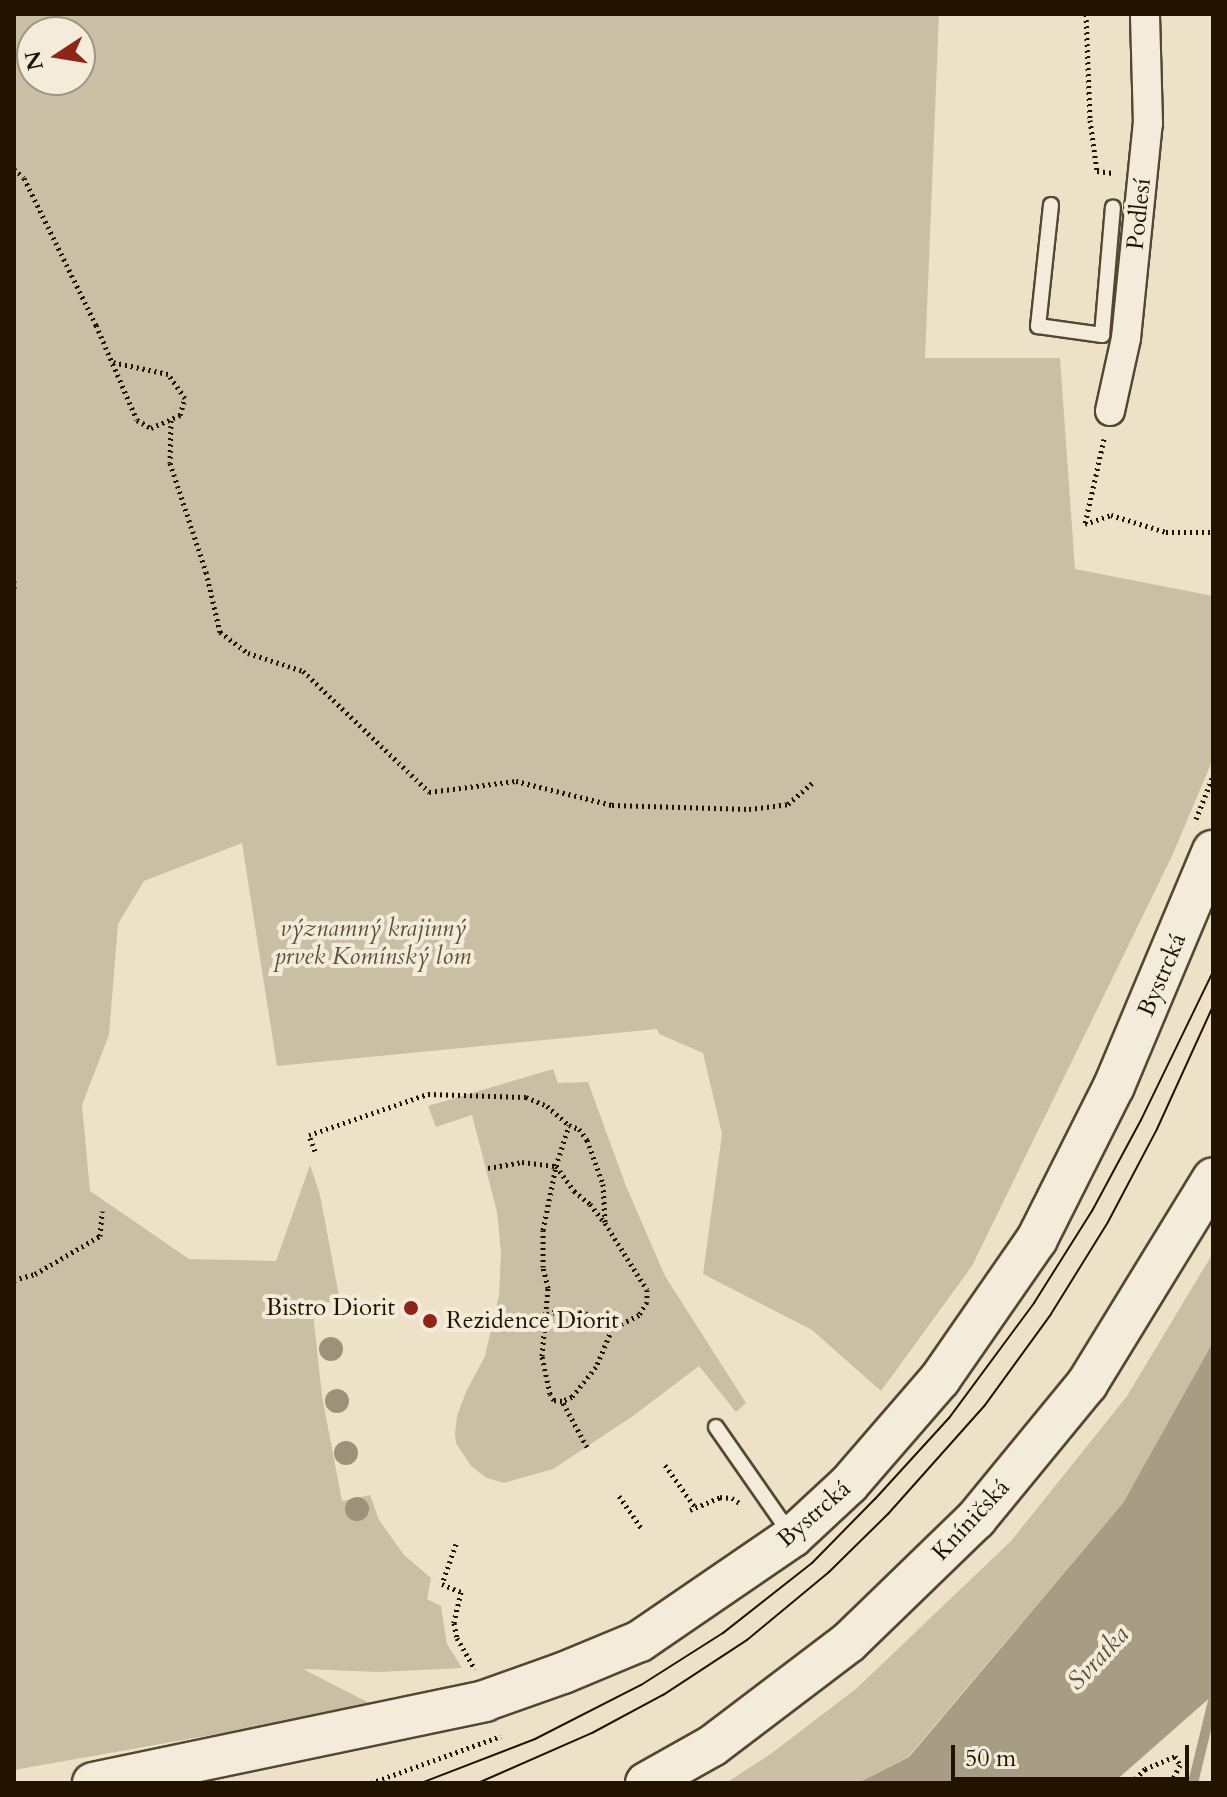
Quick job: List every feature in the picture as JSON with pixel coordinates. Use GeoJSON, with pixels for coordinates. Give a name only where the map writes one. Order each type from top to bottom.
{"type":"FeatureCollection","features":[{"type":"Feature","properties":{"kind":"street","name":"Podlesí"},"geometry":{"type":"LineString","coordinates":[[1110,411],[1114,336],[1148,123],[1145,14]]}},
{"type":"Feature","properties":{"kind":"street","name":"Bystrcká"},"geometry":{"type":"LineString","coordinates":[[93,1783],[484,1701],[537,1682],[640,1641],[785,1527],[849,1484],[940,1379],[1037,1239],[1114,1086],[1202,841]]}},
{"type":"Feature","properties":{"kind":"street","name":"Kníničská"},"geometry":{"type":"LineString","coordinates":[[646,1783],[712,1746],[849,1642],[976,1519],[1087,1384],[1213,1178]]}},
{"type":"Feature","properties":{"kind":"lane"},"geometry":{"type":"LineString","coordinates":[[1051,205],[1038,326],[1114,336],[1113,207]]}},
{"type":"Feature","properties":{"kind":"lane"},"geometry":{"type":"LineString","coordinates":[[716,1427],[785,1527]]}},
{"type":"Feature","properties":{"kind":"path"},"geometry":{"type":"LineString","coordinates":[[1086,14],[1090,120],[1097,171],[1102,172]]}},
{"type":"Feature","properties":{"kind":"path"},"geometry":{"type":"LineString","coordinates":[[14,169],[24,178],[135,415],[144,427],[151,428],[180,415],[185,398],[168,374],[112,362]]}},
{"type":"Feature","properties":{"kind":"path"},"geometry":{"type":"LineString","coordinates":[[1110,411],[1085,524],[1111,515],[1166,532],[1213,532]]}},
{"type":"Feature","properties":{"kind":"path"},"geometry":{"type":"LineString","coordinates":[[171,420],[170,463],[206,572],[220,632],[248,653],[303,671],[429,792],[516,781],[612,805],[749,809],[788,804],[812,783]]}},
{"type":"Feature","properties":{"kind":"path"},"geometry":{"type":"LineString","coordinates":[[14,581],[14,590]]}},
{"type":"Feature","properties":{"kind":"path"},"geometry":{"type":"LineString","coordinates":[[1202,841],[1213,776]]}},
{"type":"Feature","properties":{"kind":"path"},"geometry":{"type":"LineString","coordinates":[[315,1151],[309,1135],[428,1094],[526,1097],[547,1106],[569,1125],[579,1129],[587,1140],[603,1184],[605,1223]]}},
{"type":"Feature","properties":{"kind":"path"},"geometry":{"type":"LineString","coordinates":[[488,1168],[522,1162],[556,1166],[574,1191],[605,1223],[647,1290],[647,1302],[639,1315],[612,1329],[596,1367],[572,1397],[562,1401],[554,1400],[543,1376],[548,1288],[543,1267],[543,1230],[556,1166],[569,1125]]}},
{"type":"Feature","properties":{"kind":"path"},"geometry":{"type":"LineString","coordinates":[[14,1280],[35,1274],[100,1236],[102,1211]]}},
{"type":"Feature","properties":{"kind":"path"},"geometry":{"type":"LineString","coordinates":[[547,1314],[562,1310],[585,1313],[612,1329]]}},
{"type":"Feature","properties":{"kind":"path"},"geometry":{"type":"LineString","coordinates":[[562,1401],[587,1447]]}},
{"type":"Feature","properties":{"kind":"path"},"geometry":{"type":"LineString","coordinates":[[665,1465],[693,1508],[720,1497],[732,1498],[742,1505],[760,1532],[785,1527]]}},
{"type":"Feature","properties":{"kind":"path"},"geometry":{"type":"LineString","coordinates":[[619,1496],[641,1528]]}},
{"type":"Feature","properties":{"kind":"path"},"geometry":{"type":"LineString","coordinates":[[456,1544],[442,1584],[461,1592],[454,1623],[457,1638],[474,1666],[478,1681]]}},
{"type":"Feature","properties":{"kind":"path"},"geometry":{"type":"LineString","coordinates":[[371,1783],[506,1733]]}},
{"type":"Feature","properties":{"kind":"path"},"geometry":{"type":"LineString","coordinates":[[1131,1783],[1145,1769],[1175,1756],[1180,1765],[1171,1783]]}},
{"type":"Feature","properties":{"kind":"green space","name":"významný krajinný prvek Komínský lom"},"geometry":{"type":"Polygon","coordinates":[[[14,14],[939,14],[925,358],[1060,358],[1075,569],[1213,596],[1213,759],[1172,856],[972,1266],[881,1391],[812,1330],[703,1274],[722,1134],[703,1053],[659,1034],[657,1029],[277,1066],[242,843],[144,881],[118,924],[109,1035],[82,1105],[90,1191],[189,1259],[276,1261],[310,1165],[320,1195],[340,1301],[312,1304],[322,1396],[342,1501],[370,1495],[379,1520],[404,1555],[431,1578],[427,1599],[441,1606],[447,1644],[462,1668],[379,1672],[303,1669],[375,1706],[14,1770],[14,14]]]}},
{"type":"Feature","properties":{"kind":"green space"},"geometry":{"type":"Polygon","coordinates":[[[553,1069],[558,1083],[588,1082],[626,1186],[665,1276],[746,1403],[736,1412],[699,1366],[633,1416],[553,1469],[504,1483],[487,1478],[471,1466],[456,1443],[455,1433],[457,1416],[466,1392],[485,1356],[499,1295],[501,1253],[497,1212],[472,1115],[436,1127],[428,1106],[553,1069]]]}},
{"type":"Feature","properties":{"kind":"green space"},"geometry":{"type":"Polygon","coordinates":[[[1213,1253],[1213,1342],[1123,1503],[908,1757],[858,1783],[726,1783],[772,1753],[857,1688],[1011,1541],[1127,1396],[1213,1253]]]}},
{"type":"Feature","properties":{"kind":"water","name":"Svratka"},"geometry":{"type":"Polygon","coordinates":[[[1213,1342],[1213,1695],[1113,1783],[858,1783],[909,1757],[1123,1503],[1213,1342]]]}},
{"type":"Feature","properties":{"kind":"waterway"},"geometry":{"type":"LineString","coordinates":[[1193,1783],[1213,1701]]}},
{"type":"Feature","properties":{"kind":"tram line"},"geometry":{"type":"LineString","coordinates":[[421,1783],[535,1739],[641,1685],[723,1633],[812,1563],[875,1499],[949,1418],[1034,1303],[1092,1211],[1141,1120],[1213,972]]}},
{"type":"Feature","properties":{"kind":"tram line"},"geometry":{"type":"LineString","coordinates":[[478,1783],[592,1733],[663,1695],[747,1640],[829,1572],[888,1514],[985,1405],[1051,1314],[1108,1222],[1157,1129],[1213,1006]]}},
{"type":"Feature","properties":{"kind":"place","name":"Bistro Diorit"},"geometry":{"type":"Point","coordinates":[411,1308]}},
{"type":"Feature","properties":{"kind":"place","name":"Rezidence Diorit"},"geometry":{"type":"Point","coordinates":[430,1321]}}]}
